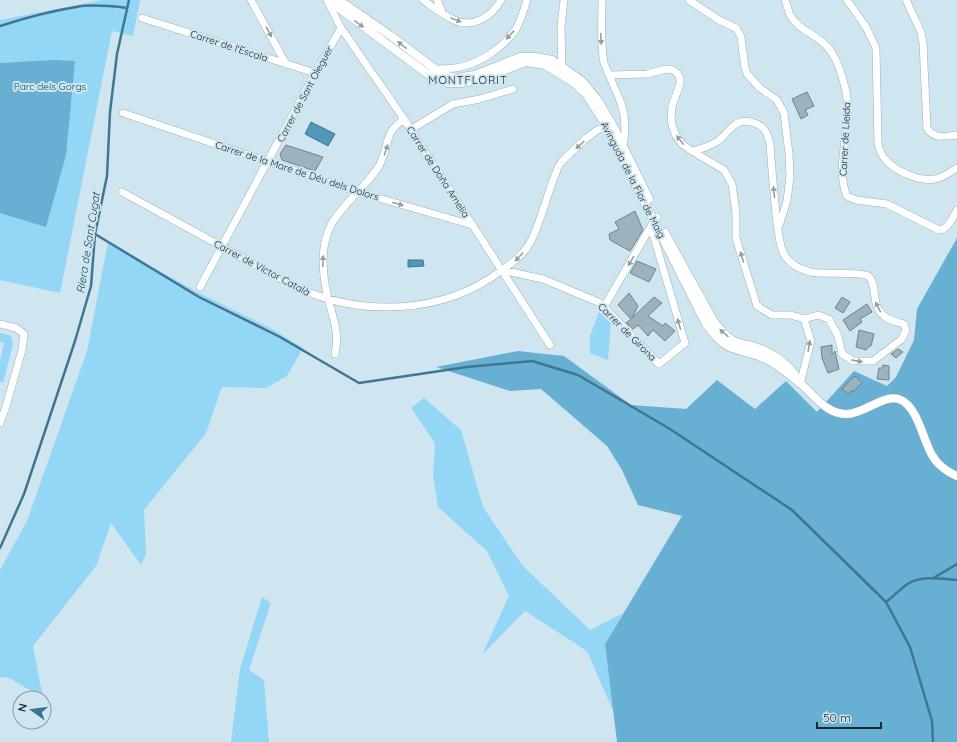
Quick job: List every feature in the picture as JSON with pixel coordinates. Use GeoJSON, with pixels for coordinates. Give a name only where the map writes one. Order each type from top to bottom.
{"type":"FeatureCollection","features":[{"type":"Feature","properties":{"kind":"street"},"geometry":{"type":"LineString","coordinates":[[251,0],[286,64]]}},
{"type":"Feature","properties":{"kind":"street","name":"Carrer de Doña Amelia"},"geometry":{"type":"LineString","coordinates":[[327,0],[341,28],[404,119],[550,345]]}},
{"type":"Feature","properties":{"kind":"street","name":"Avinguda de la Flor de Maig"},"geometry":{"type":"LineString","coordinates":[[327,0],[429,74],[448,83],[478,80],[526,62],[562,70],[582,81],[597,99],[609,125],[622,160],[706,324],[714,335],[729,347],[767,360],[833,411],[846,414],[860,412],[889,398],[901,400],[910,408],[916,418],[932,456],[941,466],[957,476]]}},
{"type":"Feature","properties":{"kind":"street","name":"Avinguda de la Flor de Maig"},"geometry":{"type":"LineString","coordinates":[[339,0],[391,36],[433,69],[443,75],[457,78],[475,75],[520,57],[535,57],[552,60],[562,70]]}},
{"type":"Feature","properties":{"kind":"street"},"geometry":{"type":"LineString","coordinates":[[423,0],[455,21],[470,23],[491,14],[497,8],[501,0]]}},
{"type":"Feature","properties":{"kind":"street"},"geometry":{"type":"LineString","coordinates":[[437,0],[442,13]]}},
{"type":"Feature","properties":{"kind":"street"},"geometry":{"type":"LineString","coordinates":[[433,69],[455,68],[475,62],[490,55],[516,29],[527,0]]}},
{"type":"Feature","properties":{"kind":"street"},"geometry":{"type":"LineString","coordinates":[[562,70],[561,26],[564,0]]}},
{"type":"Feature","properties":{"kind":"street"},"geometry":{"type":"LineString","coordinates":[[602,0],[602,50],[604,63],[621,103],[624,114],[625,129],[622,160]]}},
{"type":"Feature","properties":{"kind":"street"},"geometry":{"type":"LineString","coordinates":[[689,0],[718,20],[736,28],[741,37],[747,74],[760,88],[777,100],[784,112],[790,176],[787,201],[778,230]]}},
{"type":"Feature","properties":{"kind":"street","name":"Carrer de Lleida"},"geometry":{"type":"LineString","coordinates":[[786,0],[790,14],[797,24],[829,48],[838,66],[846,90],[848,108],[842,174],[843,185],[847,196],[856,200],[887,204],[939,230],[947,227],[957,210]]}},
{"type":"Feature","properties":{"kind":"street"},"geometry":{"type":"LineString","coordinates":[[847,0],[866,27],[876,48],[878,143],[879,149],[884,158],[895,168],[915,178],[921,179],[936,179],[957,168]]}},
{"type":"Feature","properties":{"kind":"street"},"geometry":{"type":"LineString","coordinates":[[906,0],[921,32],[924,43],[927,128],[930,132],[937,136],[957,135]]}},
{"type":"Feature","properties":{"kind":"street","name":"Carrer de l'Escala"},"geometry":{"type":"LineString","coordinates":[[142,18],[315,73]]}},
{"type":"Feature","properties":{"kind":"street","name":"Carrer de Sant Oleguer"},"geometry":{"type":"LineString","coordinates":[[200,287],[223,247],[315,73],[341,28]]}},
{"type":"Feature","properties":{"kind":"street"},"geometry":{"type":"LineString","coordinates":[[609,75],[647,74],[666,70],[673,70],[677,73],[680,78],[680,84],[672,106],[671,120],[676,136],[682,144],[692,151],[724,170],[732,184],[736,213],[736,238],[757,306],[772,315],[791,315],[804,319],[818,315],[829,319],[838,336],[842,354],[853,361],[873,361],[902,339],[906,330],[904,324],[889,319],[877,308],[873,282],[868,276],[859,274],[825,274],[809,272],[793,266],[784,255],[778,230],[770,144],[767,133],[760,125],[741,122],[736,124],[718,141],[706,147],[692,151]]}},
{"type":"Feature","properties":{"kind":"street"},"geometry":{"type":"LineString","coordinates":[[410,130],[453,104],[480,100],[513,89]]}},
{"type":"Feature","properties":{"kind":"street","name":"Carrer de la Mare de Déu dels Dolors"},"geometry":{"type":"LineString","coordinates":[[123,114],[358,192],[472,225]]}},
{"type":"Feature","properties":{"kind":"street"},"geometry":{"type":"LineString","coordinates":[[335,354],[338,340],[323,270],[323,252],[326,237],[333,223],[368,182],[380,165],[391,132],[404,119]]}},
{"type":"Feature","properties":{"kind":"street","name":"Avinguda de la Flor de Maig"},"geometry":{"type":"LineString","coordinates":[[609,125],[624,148],[654,222]]}},
{"type":"Feature","properties":{"kind":"street","name":"Carrer de Víctor Català"},"geometry":{"type":"LineString","coordinates":[[122,192],[296,287],[314,295],[354,305],[378,307],[401,307],[428,304],[474,288],[491,279],[517,260],[529,245],[542,214],[559,165],[593,133],[609,125]]}},
{"type":"Feature","properties":{"kind":"street"},"geometry":{"type":"LineString","coordinates":[[604,307],[654,222]]}},
{"type":"Feature","properties":{"kind":"street","name":"Carrer de Girona"},"geometry":{"type":"LineString","coordinates":[[502,270],[543,279],[580,293],[598,302],[660,364],[685,343],[654,222]]}},
{"type":"Feature","properties":{"kind":"street"},"geometry":{"type":"LineString","coordinates":[[800,384],[811,341],[804,319]]}},
{"type":"Feature","properties":{"kind":"street"},"geometry":{"type":"LineString","coordinates":[[0,324],[16,328],[24,334],[20,356],[0,423]]}},
{"type":"Feature","properties":{"kind":"green space","name":"Parc dels Gorgs"},"geometry":{"type":"Polygon","coordinates":[[[103,0],[140,0],[133,36],[112,31],[60,293],[0,280],[0,20],[103,0]]]}},
{"type":"Feature","properties":{"kind":"green space"},"geometry":{"type":"Polygon","coordinates":[[[53,60],[75,61],[66,155],[46,227],[0,213],[0,63],[53,60]]]}},
{"type":"Feature","properties":{"kind":"green space"},"geometry":{"type":"Polygon","coordinates":[[[957,238],[957,742],[617,742],[605,644],[682,516],[638,505],[622,470],[607,446],[541,389],[510,391],[436,367],[518,351],[564,356],[631,405],[686,409],[717,380],[755,409],[786,381],[817,412],[854,371],[887,386],[896,377],[914,340],[917,309],[957,238]]]}},
{"type":"Feature","properties":{"kind":"green space"},"geometry":{"type":"Polygon","coordinates":[[[108,242],[199,293],[274,330],[303,348],[287,376],[266,388],[222,387],[206,433],[144,510],[146,554],[141,565],[111,523],[96,566],[33,646],[41,690],[29,690],[9,678],[0,677],[0,570],[27,521],[87,351],[108,242]]]}},
{"type":"Feature","properties":{"kind":"green space"},"geometry":{"type":"Polygon","coordinates":[[[599,312],[611,323],[608,360],[590,353],[590,336],[599,312]]]}},
{"type":"Feature","properties":{"kind":"green space"},"geometry":{"type":"Polygon","coordinates":[[[0,333],[9,335],[12,338],[13,344],[3,383],[0,382],[0,361],[4,343],[0,342],[0,333]]]}},
{"type":"Feature","properties":{"kind":"green space"},"geometry":{"type":"Polygon","coordinates":[[[424,398],[461,430],[483,507],[522,565],[590,630],[623,613],[605,644],[614,713],[587,651],[525,611],[482,655],[509,596],[487,551],[438,507],[433,475],[435,443],[411,408],[424,398]]]}},
{"type":"Feature","properties":{"kind":"green space"},"geometry":{"type":"Polygon","coordinates":[[[262,597],[271,603],[249,670],[264,680],[269,742],[231,742],[240,669],[262,597]]]}},
{"type":"Feature","properties":{"kind":"shaded area"},"geometry":{"type":"Polygon","coordinates":[[[311,122],[335,134],[328,146],[305,134],[311,122]]]}},
{"type":"Feature","properties":{"kind":"shaded area"},"geometry":{"type":"Polygon","coordinates":[[[408,260],[423,260],[424,266],[408,267],[408,260]]]}},
{"type":"Feature","properties":{"kind":"building"},"geometry":{"type":"Polygon","coordinates":[[[807,92],[814,106],[805,110],[808,115],[801,119],[792,99],[807,92]]]}},
{"type":"Feature","properties":{"kind":"building"},"geometry":{"type":"Polygon","coordinates":[[[286,145],[323,157],[315,171],[282,160],[280,154],[286,145]]]}},
{"type":"Feature","properties":{"kind":"building"},"geometry":{"type":"Polygon","coordinates":[[[635,211],[643,230],[630,251],[610,240],[609,234],[619,229],[615,222],[635,211]]]}},
{"type":"Feature","properties":{"kind":"building"},"geometry":{"type":"Polygon","coordinates":[[[637,261],[656,269],[649,282],[630,273],[637,261]]]}},
{"type":"Feature","properties":{"kind":"building"},"geometry":{"type":"Polygon","coordinates":[[[629,293],[638,306],[632,318],[654,297],[662,303],[648,316],[663,326],[665,323],[675,331],[665,341],[653,330],[648,336],[638,325],[633,329],[626,323],[631,319],[618,305],[629,293]]]}},
{"type":"Feature","properties":{"kind":"building"},"geometry":{"type":"Polygon","coordinates":[[[842,297],[850,302],[843,313],[835,308],[842,297]]]}},
{"type":"Feature","properties":{"kind":"building"},"geometry":{"type":"Polygon","coordinates":[[[867,304],[872,312],[860,319],[862,322],[850,331],[843,320],[867,304]]]}},
{"type":"Feature","properties":{"kind":"building"},"geometry":{"type":"Polygon","coordinates":[[[859,330],[874,334],[871,346],[866,350],[856,347],[859,330]]]}},
{"type":"Feature","properties":{"kind":"building"},"geometry":{"type":"Polygon","coordinates":[[[832,345],[832,354],[835,351],[839,369],[828,373],[822,358],[821,347],[832,345]]]}},
{"type":"Feature","properties":{"kind":"building"},"geometry":{"type":"Polygon","coordinates":[[[898,349],[903,352],[896,358],[891,354],[898,349]]]}},
{"type":"Feature","properties":{"kind":"building"},"geometry":{"type":"Polygon","coordinates":[[[883,365],[889,366],[889,380],[877,379],[879,368],[882,368],[883,365]]]}},
{"type":"Feature","properties":{"kind":"building"},"geometry":{"type":"Polygon","coordinates":[[[855,376],[862,383],[849,394],[842,389],[855,376]]]}},
{"type":"Feature","properties":{"kind":"waterway","name":"Riera de Sant Cugat"},"geometry":{"type":"LineString","coordinates":[[0,548],[24,494],[75,341],[91,286],[95,234],[107,176],[110,112],[117,54],[129,0]]}},
{"type":"Feature","properties":{"kind":"waterway"},"geometry":{"type":"LineString","coordinates":[[0,26],[48,13],[82,6],[127,8]]}},
{"type":"Feature","properties":{"kind":"waterway"},"geometry":{"type":"LineString","coordinates":[[95,234],[199,297],[280,337],[359,383],[467,367],[532,361],[578,375],[670,429],[792,510],[886,602],[910,647],[932,721],[933,742]]}},
{"type":"Feature","properties":{"kind":"waterway"},"geometry":{"type":"LineString","coordinates":[[935,577],[957,564]]}},
{"type":"Feature","properties":{"kind":"waterway"},"geometry":{"type":"LineString","coordinates":[[886,602],[906,585],[920,579],[933,578],[957,580]]}},
{"type":"Feature","properties":{"kind":"district","name":"MONTFLORIT"},"geometry":{"type":"Point","coordinates":[468,80]}}]}
